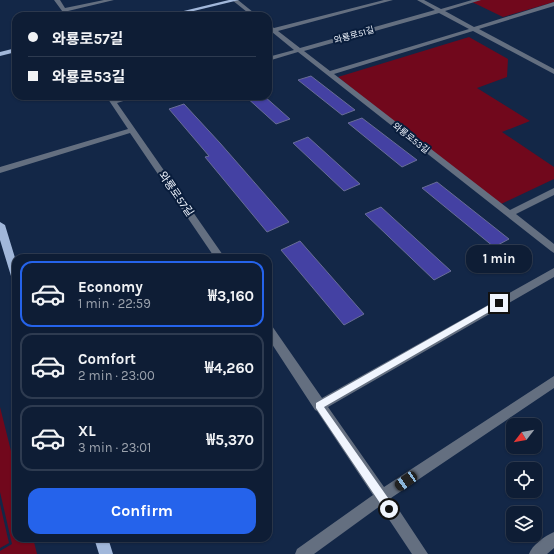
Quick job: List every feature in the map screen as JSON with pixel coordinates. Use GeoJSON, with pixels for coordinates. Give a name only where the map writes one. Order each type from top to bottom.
{"type":"FeatureCollection","features":[{"type":"Feature","properties":{"kind":"main road"},"geometry":{"type":"LineString","coordinates":[[183,12],[235,0]]}},
{"type":"Feature","properties":{"kind":"main road"},"geometry":{"type":"LineString","coordinates":[[0,54],[12,51]]}},
{"type":"Feature","properties":{"kind":"main road"},"geometry":{"type":"LineString","coordinates":[[1,229],[12,263]]}},
{"type":"Feature","properties":{"kind":"main road"},"geometry":{"type":"LineString","coordinates":[[102,542],[106,554]]}},
{"type":"Feature","properties":{"kind":"street"},"geometry":{"type":"LineString","coordinates":[[56,0],[64,10],[111,0]]}},
{"type":"Feature","properties":{"kind":"street"},"geometry":{"type":"LineString","coordinates":[[235,0],[250,12]]}},
{"type":"Feature","properties":{"kind":"street"},"geometry":{"type":"LineString","coordinates":[[272,29],[390,0]]}},
{"type":"Feature","properties":{"kind":"street"},"geometry":{"type":"LineString","coordinates":[[420,0],[554,72]]}},
{"type":"Feature","properties":{"kind":"street","name":"와룡로51길"},"geometry":{"type":"LineString","coordinates":[[272,58],[478,0]]}},
{"type":"Feature","properties":{"kind":"street"},"geometry":{"type":"LineString","coordinates":[[328,74],[554,4]]}},
{"type":"Feature","properties":{"kind":"street","name":"와룡로53길"},"geometry":{"type":"LineString","coordinates":[[272,30],[554,249]]}},
{"type":"Feature","properties":{"kind":"street","name":"와룡로57길"},"geometry":{"type":"LineString","coordinates":[[112,100],[217,254]]}},
{"type":"Feature","properties":{"kind":"street"},"geometry":{"type":"LineString","coordinates":[[0,170],[132,130]]}},
{"type":"Feature","properties":{"kind":"street"},"geometry":{"type":"LineString","coordinates":[[509,214],[554,191]]}},
{"type":"Feature","properties":{"kind":"street"},"geometry":{"type":"LineString","coordinates":[[319,406],[554,272]]}},
{"type":"Feature","properties":{"kind":"street"},"geometry":{"type":"LineString","coordinates":[[272,335],[421,554]]}},
{"type":"Feature","properties":{"kind":"street"},"geometry":{"type":"LineString","coordinates":[[302,554],[381,497],[554,381]]}},
{"type":"Feature","properties":{"kind":"street"},"geometry":{"type":"LineString","coordinates":[[536,554],[554,539]]}},
{"type":"Feature","properties":{"kind":"shaded area"},"geometry":{"type":"Polygon","coordinates":[[[478,0],[554,0],[554,2],[503,17],[472,2],[478,0]]]}},
{"type":"Feature","properties":{"kind":"shaded area"},"geometry":{"type":"Polygon","coordinates":[[[469,37],[508,59],[507,77],[477,88],[530,121],[502,132],[554,167],[554,179],[499,205],[338,77],[469,37]]]}},
{"type":"Feature","properties":{"kind":"shaded area"},"geometry":{"type":"Polygon","coordinates":[[[0,407],[12,455],[12,542],[34,542],[37,554],[0,554],[0,551],[12,544],[0,492],[0,407]]]}},
{"type":"Feature","properties":{"kind":"shaded area"},"geometry":{"type":"Polygon","coordinates":[[[0,504],[9,543],[0,548],[0,504]]]}},
{"type":"Feature","properties":{"kind":"building"},"geometry":{"type":"Polygon","coordinates":[[[311,76],[355,110],[342,115],[298,80],[311,76]]]}},
{"type":"Feature","properties":{"kind":"building"},"geometry":{"type":"Polygon","coordinates":[[[249,100],[269,100],[290,119],[276,124],[249,100]]]}},
{"type":"Feature","properties":{"kind":"building"},"geometry":{"type":"Polygon","coordinates":[[[184,104],[289,222],[267,232],[205,157],[209,156],[169,109],[184,104]]]}},
{"type":"Feature","properties":{"kind":"building"},"geometry":{"type":"Polygon","coordinates":[[[362,118],[417,160],[402,167],[348,123],[362,118]]]}},
{"type":"Feature","properties":{"kind":"building"},"geometry":{"type":"Polygon","coordinates":[[[308,137],[360,184],[344,191],[293,143],[308,137]]]}},
{"type":"Feature","properties":{"kind":"building"},"geometry":{"type":"Polygon","coordinates":[[[437,182],[509,239],[494,247],[422,188],[437,182]]]}},
{"type":"Feature","properties":{"kind":"building"},"geometry":{"type":"Polygon","coordinates":[[[381,207],[451,271],[434,280],[365,214],[381,207]]]}},
{"type":"Feature","properties":{"kind":"building"},"geometry":{"type":"Polygon","coordinates":[[[300,241],[364,314],[344,325],[281,250],[300,241]]]}},
{"type":"Feature","properties":{"kind":"route"},"geometry":{"type":"LineString","coordinates":[[389,509],[319,406],[499,303]]}}]}
